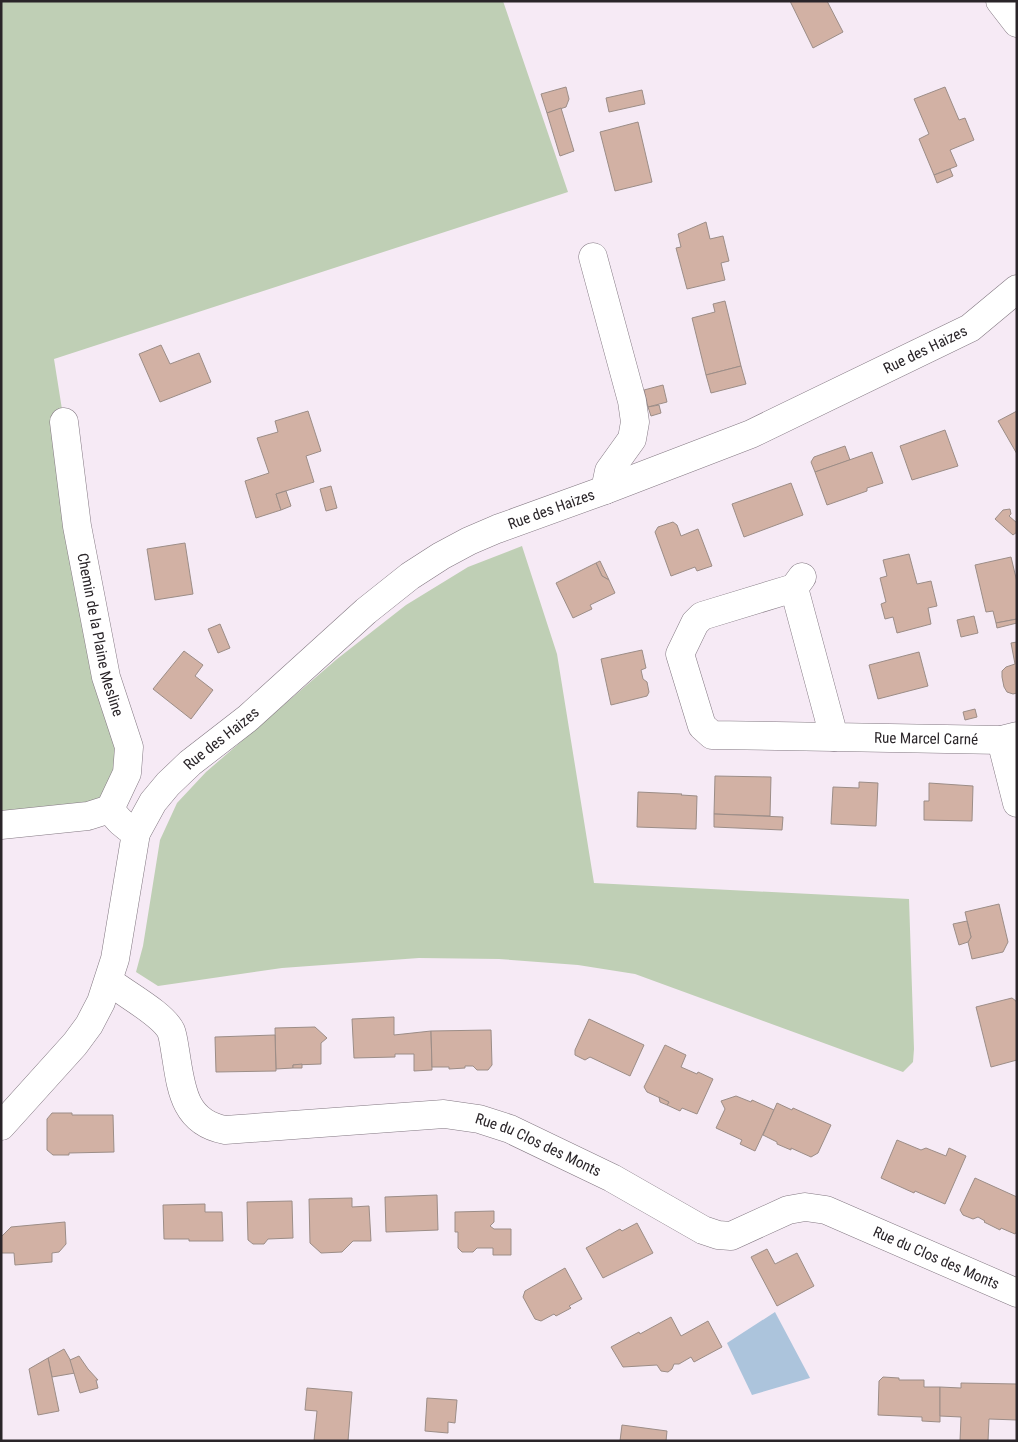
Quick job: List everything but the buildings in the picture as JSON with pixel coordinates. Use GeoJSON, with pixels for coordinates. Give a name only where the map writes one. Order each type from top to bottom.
{"type":"FeatureCollection","features":[{"type":"Feature","properties":{"kind":"street"},"geometry":{"type":"LineString","coordinates":[[1000,1],[1017,23]]}},
{"type":"Feature","properties":{"kind":"street","name":"Rue des Haizes"},"geometry":{"type":"LineString","coordinates":[[593,257],[632,401],[635,422],[632,438],[609,471],[606,490]]}},
{"type":"Feature","properties":{"kind":"street","name":"Rue des Haizes"},"geometry":{"type":"LineString","coordinates":[[1,1126],[65,1055],[84,1031],[101,1002],[115,959],[136,833],[153,802],[168,784],[190,763],[248,718],[366,611],[410,576],[469,541],[751,434],[970,328],[1017,290]]}},
{"type":"Feature","properties":{"kind":"street","name":"Chemin de la Plaine Mesline"},"geometry":{"type":"LineString","coordinates":[[64,422],[77,526],[106,677],[129,747],[127,773],[110,809]]}},
{"type":"Feature","properties":{"kind":"street","name":"Rue Marcel Carné"},"geometry":{"type":"LineString","coordinates":[[834,737],[798,582],[702,616],[695,623],[680,654],[702,726],[712,735],[834,737],[1009,738]]}},
{"type":"Feature","properties":{"kind":"street"},"geometry":{"type":"LineString","coordinates":[[1009,738],[1017,803]]}},
{"type":"Feature","properties":{"kind":"street"},"geometry":{"type":"LineString","coordinates":[[1,825],[88,816],[110,809],[125,827],[136,833]]}},
{"type":"Feature","properties":{"kind":"street","name":"Rue du Clos des Monts"},"geometry":{"type":"LineString","coordinates":[[109,981],[155,1012],[164,1021],[171,1031],[183,1095],[190,1108],[200,1120],[212,1128],[225,1130],[444,1114],[479,1119],[510,1129],[612,1178],[704,1230],[718,1235],[731,1236],[788,1210],[805,1208],[826,1210],[1017,1293]]}},
{"type":"Feature","properties":{"kind":"green space"},"geometry":{"type":"Polygon","coordinates":[[[1,1],[503,1],[568,192],[54,359],[64,422],[129,747],[110,809],[1,826],[1,1]]]}},
{"type":"Feature","properties":{"kind":"green space"},"geometry":{"type":"Polygon","coordinates":[[[522,546],[557,654],[594,883],[909,899],[914,1049],[913,1062],[903,1072],[635,974],[578,965],[499,959],[419,958],[282,968],[158,986],[136,972],[143,946],[160,840],[177,803],[206,772],[337,659],[406,605],[468,567],[522,546]]]}},
{"type":"Feature","properties":{"kind":"water"},"geometry":{"type":"Polygon","coordinates":[[[775,1312],[810,1378],[752,1395],[727,1343],[775,1312]]]}}]}
